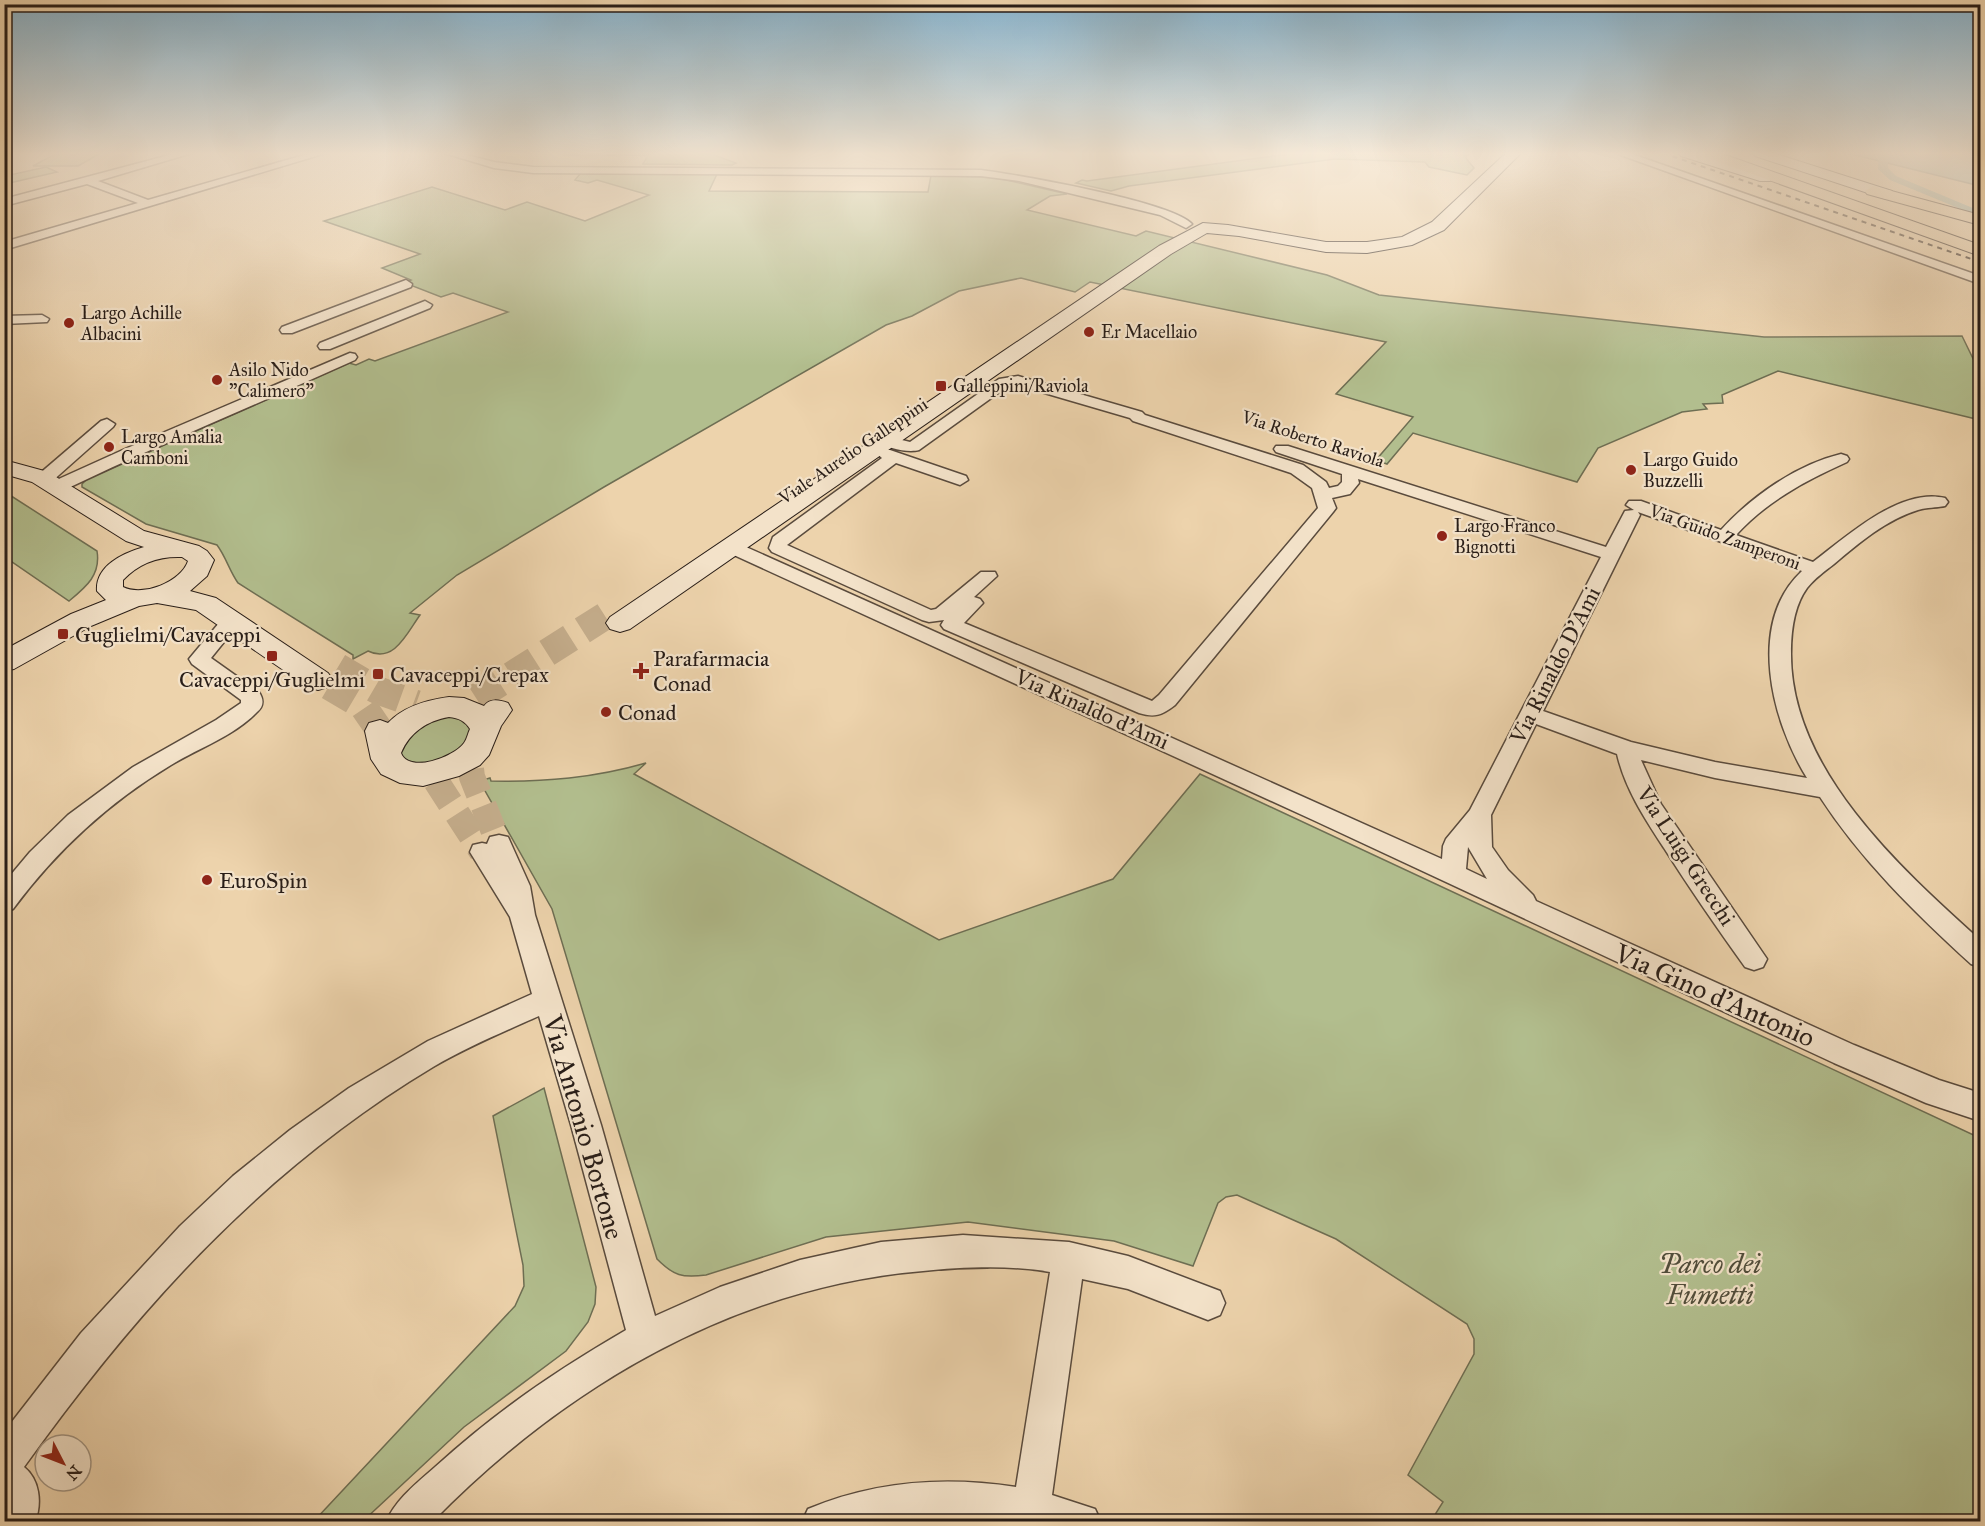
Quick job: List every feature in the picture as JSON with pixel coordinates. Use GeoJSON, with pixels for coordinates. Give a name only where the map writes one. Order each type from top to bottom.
{"type":"FeatureCollection","features":[{"type":"Feature","properties":{"kind":"main road"},"geometry":{"type":"LineString","coordinates":[[1903,224],[1980,252]]}},
{"type":"Feature","properties":{"kind":"main road"},"geometry":{"type":"LineString","coordinates":[[1927,224],[1980,242]]}},
{"type":"Feature","properties":{"kind":"main road"},"geometry":{"type":"LineString","coordinates":[[1945,224],[1980,236]]}},
{"type":"Feature","properties":{"kind":"street"},"geometry":{"type":"LineString","coordinates":[[4,244],[68,224]]}},
{"type":"Feature","properties":{"kind":"street"},"geometry":{"type":"LineString","coordinates":[[4,244],[73,224]]}},
{"type":"Feature","properties":{"kind":"street"},"geometry":{"type":"LineString","coordinates":[[1188,224],[1194,227],[1323,241],[1361,242],[1398,237],[1426,224]]}},
{"type":"Feature","properties":{"kind":"street"},"geometry":{"type":"LineString","coordinates":[[1105,286],[1194,227],[1232,229],[1293,243],[1361,247],[1405,241],[1428,233],[1440,224]]}},
{"type":"Feature","properties":{"kind":"street"},"geometry":{"type":"LineString","coordinates":[[1822,224],[1980,280]]}},
{"type":"Feature","properties":{"kind":"street"},"geometry":{"type":"LineString","coordinates":[[1900,224],[1980,252]]}},
{"type":"Feature","properties":{"kind":"street"},"geometry":{"type":"LineString","coordinates":[[51,483],[196,426],[355,359],[285,329],[406,284]]}},
{"type":"Feature","properties":{"kind":"street","name":"Viale Aurelio Galleppini"},"geometry":{"type":"LineString","coordinates":[[1105,286],[885,449],[613,619],[1105,286]]}},
{"type":"Feature","properties":{"kind":"street"},"geometry":{"type":"LineString","coordinates":[[316,342],[426,305]]}},
{"type":"Feature","properties":{"kind":"street"},"geometry":{"type":"LineString","coordinates":[[4,320],[42,319]]}},
{"type":"Feature","properties":{"kind":"street","name":"Via Roberto Raviola"},"geometry":{"type":"LineString","coordinates":[[1003,361],[1351,474],[1610,554]]}},
{"type":"Feature","properties":{"kind":"street"},"geometry":{"type":"LineString","coordinates":[[979,605],[960,629],[1147,708],[1156,709],[1167,700],[1327,508],[1319,489],[1297,469],[1139,418],[1136,415],[1018,380],[1004,382],[913,447],[885,449],[779,541],[778,548],[929,616],[941,615],[988,576]]}},
{"type":"Feature","properties":{"kind":"street"},"geometry":{"type":"LineString","coordinates":[[51,483],[107,424]]}},
{"type":"Feature","properties":{"kind":"street"},"geometry":{"type":"LineString","coordinates":[[885,449],[960,480]]}},
{"type":"Feature","properties":{"kind":"street"},"geometry":{"type":"LineString","coordinates":[[1725,536],[1744,516],[1779,488],[1841,459]]}},
{"type":"Feature","properties":{"kind":"street"},"geometry":{"type":"LineString","coordinates":[[4,467],[29,473],[51,483],[135,536],[197,554],[201,560],[200,567],[186,582],[81,620],[4,662]]}},
{"type":"Feature","properties":{"kind":"street"},"geometry":{"type":"LineString","coordinates":[[1319,489],[1344,490],[1351,483],[1351,474]]}},
{"type":"Feature","properties":{"kind":"street"},"geometry":{"type":"LineString","coordinates":[[4,479],[28,488],[106,541],[113,550],[112,577],[108,589],[114,595],[200,602],[328,674],[226,595],[200,567]]}},
{"type":"Feature","properties":{"kind":"street"},"geometry":{"type":"LineString","coordinates":[[1939,501],[1917,505],[1871,526],[1815,569],[1798,587],[1787,611],[1780,641],[1779,669],[1785,701],[1794,728],[1827,790],[1884,863],[1980,956]]}},
{"type":"Feature","properties":{"kind":"street","name":"Via Guido Zamperoni"},"geometry":{"type":"LineString","coordinates":[[1633,510],[1725,536],[1815,569]]}},
{"type":"Feature","properties":{"kind":"street","name":"Via Rinaldo D'Ami"},"geometry":{"type":"LineString","coordinates":[[1469,844],[1479,815],[1633,510]]}},
{"type":"Feature","properties":{"kind":"street","name":"Via Rinaldo d'Ami"},"geometry":{"type":"LineString","coordinates":[[731,547],[1453,874]]}},
{"type":"Feature","properties":{"kind":"street"},"geometry":{"type":"LineString","coordinates":[[4,650],[71,612],[112,577],[144,555],[176,549]]}},
{"type":"Feature","properties":{"kind":"street"},"geometry":{"type":"LineString","coordinates":[[4,902],[29,869],[60,835],[111,793],[146,769],[248,709],[254,702],[252,697],[199,659],[231,621]]}},
{"type":"Feature","properties":{"kind":"street"},"geometry":{"type":"LineString","coordinates":[[419,714],[465,722],[456,764],[433,777],[395,769],[389,763],[383,741],[400,726],[419,714]]}},
{"type":"Feature","properties":{"kind":"street"},"geometry":{"type":"LineString","coordinates":[[1529,714],[1627,749],[1715,770],[1827,790]]}},
{"type":"Feature","properties":{"kind":"street","name":"Via Luigi Grecchi"},"geometry":{"type":"LineString","coordinates":[[1627,749],[1635,776],[1654,815],[1754,959]]}},
{"type":"Feature","properties":{"kind":"street"},"geometry":{"type":"LineString","coordinates":[[1405,852],[1469,844]]}},
{"type":"Feature","properties":{"kind":"street"},"geometry":{"type":"LineString","coordinates":[[1453,874],[1473,859],[1469,844]]}},
{"type":"Feature","properties":{"kind":"street"},"geometry":{"type":"LineString","coordinates":[[1469,844],[1504,883],[1538,915]]}},
{"type":"Feature","properties":{"kind":"street","name":"Via Antonio Bortone"},"geometry":{"type":"LineString","coordinates":[[491,848],[495,875],[522,915],[586,1125],[645,1339]]}},
{"type":"Feature","properties":{"kind":"street","name":"Via Gino d'Antonio"},"geometry":{"type":"LineString","coordinates":[[1453,874],[1844,1054],[1936,1093],[1980,1107]]}},
{"type":"Feature","properties":{"kind":"street"},"geometry":{"type":"LineString","coordinates":[[4,1463],[88,1350],[156,1272],[221,1208],[293,1146],[375,1087],[424,1057],[495,1022],[547,1000]]}},
{"type":"Feature","properties":{"kind":"street"},"geometry":{"type":"LineString","coordinates":[[405,1521],[452,1476],[532,1409],[573,1381],[645,1339],[707,1309],[754,1289],[846,1263],[943,1251],[991,1251],[1069,1258],[1140,1275],[1208,1303]]}},
{"type":"Feature","properties":{"kind":"street"},"geometry":{"type":"LineString","coordinates":[[1031,1508],[1069,1258]]}},
{"type":"Feature","properties":{"kind":"street"},"geometry":{"type":"LineString","coordinates":[[4,1477],[9,1478],[18,1486],[21,1498],[16,1521]]}},
{"type":"Feature","properties":{"kind":"street"},"geometry":{"type":"LineString","coordinates":[[820,1521],[876,1505],[945,1497],[987,1500],[1082,1521]]}},
{"type":"Feature","properties":{"kind":"green space"},"geometry":{"type":"Polygon","coordinates":[[[333,224],[1087,224],[1136,236],[1146,231],[1327,275],[1379,295],[1764,337],[1962,336],[1980,373],[1980,420],[1778,371],[1722,395],[1723,403],[1703,404],[1707,409],[1682,412],[1598,448],[1577,482],[1413,433],[1387,464],[1376,460],[1413,417],[1336,394],[1386,342],[1090,282],[1075,292],[1021,278],[959,291],[912,316],[886,325],[604,487],[457,575],[410,613],[420,615],[399,645],[385,653],[377,654],[368,651],[353,659],[353,655],[238,583],[217,545],[146,524],[82,487],[87,479],[349,363],[356,365],[369,359],[375,361],[508,312],[453,293],[441,297],[405,283],[411,280],[382,268],[420,254],[333,224]]]}},
{"type":"Feature","properties":{"kind":"green space"},"geometry":{"type":"Polygon","coordinates":[[[5,492],[97,551],[97,567],[91,580],[69,601],[5,557],[5,492]]]}},
{"type":"Feature","properties":{"kind":"green space"},"geometry":{"type":"Polygon","coordinates":[[[445,715],[463,719],[471,728],[468,742],[436,762],[419,763],[400,757],[401,737],[445,715]]]}},
{"type":"Feature","properties":{"kind":"green space","name":"Parco dei Fumetti"},"geometry":{"type":"Polygon","coordinates":[[[646,763],[634,774],[939,940],[1113,879],[1200,774],[1980,1138],[1980,1521],[1431,1521],[1443,1502],[1408,1475],[1474,1354],[1474,1339],[1467,1324],[1336,1239],[1237,1195],[1226,1197],[1218,1203],[1193,1266],[1114,1241],[968,1222],[826,1237],[706,1275],[684,1276],[668,1269],[657,1259],[552,909],[484,789],[483,780],[490,778],[491,781],[550,780],[607,772],[646,763]]]}},
{"type":"Feature","properties":{"kind":"green space"},"geometry":{"type":"Polygon","coordinates":[[[544,1088],[596,1287],[595,1304],[588,1322],[566,1351],[464,1427],[363,1521],[314,1521],[515,1306],[524,1286],[523,1265],[493,1116],[544,1088]]]}},
{"type":"Feature","properties":{"kind":"tunnel"},"geometry":{"type":"LineString","coordinates":[[476,698],[605,616]]}},
{"type":"Feature","properties":{"kind":"tunnel"},"geometry":{"type":"LineString","coordinates":[[338,667],[377,690],[416,704]]}},
{"type":"Feature","properties":{"kind":"tunnel"},"geometry":{"type":"LineString","coordinates":[[329,686],[363,706],[380,731]]}},
{"type":"Feature","properties":{"kind":"tunnel"},"geometry":{"type":"LineString","coordinates":[[471,769],[472,777],[499,844]]}},
{"type":"Feature","properties":{"kind":"tunnel"},"geometry":{"type":"LineString","coordinates":[[436,781],[482,852]]}},
{"type":"Feature","properties":{"kind":"railway"},"geometry":{"type":"LineString","coordinates":[[1870,224],[1980,262]]}},
{"type":"Feature","properties":{"kind":"place","name":"Largo Achille Albacini"},"geometry":{"type":"Point","coordinates":[69,323]}},
{"type":"Feature","properties":{"kind":"place","name":"Er Macellaio"},"geometry":{"type":"Point","coordinates":[1089,332]}},
{"type":"Feature","properties":{"kind":"place","name":"Asilo Nido \"Calimero\""},"geometry":{"type":"Point","coordinates":[217,380]}},
{"type":"Feature","properties":{"kind":"place","name":"Galleppini/Raviola"},"geometry":{"type":"Point","coordinates":[941,386]}},
{"type":"Feature","properties":{"kind":"place","name":"Largo Amalia Camboni"},"geometry":{"type":"Point","coordinates":[109,447]}},
{"type":"Feature","properties":{"kind":"place","name":"Largo Guido Buzzelli"},"geometry":{"type":"Point","coordinates":[1631,470]}},
{"type":"Feature","properties":{"kind":"place","name":"Largo Franco Bignotti"},"geometry":{"type":"Point","coordinates":[1442,536]}},
{"type":"Feature","properties":{"kind":"place","name":"Guglielmi/Cavaceppi"},"geometry":{"type":"Point","coordinates":[63,634]}},
{"type":"Feature","properties":{"kind":"place","name":"Cavaceppi/Guglielmi"},"geometry":{"type":"Point","coordinates":[272,656]}},
{"type":"Feature","properties":{"kind":"place","name":"Parafarmacia Conad"},"geometry":{"type":"Point","coordinates":[641,671]}},
{"type":"Feature","properties":{"kind":"place","name":"Cavaceppi/Crepax"},"geometry":{"type":"Point","coordinates":[378,674]}},
{"type":"Feature","properties":{"kind":"place","name":"Conad"},"geometry":{"type":"Point","coordinates":[606,712]}},
{"type":"Feature","properties":{"kind":"place","name":"EuroSpin"},"geometry":{"type":"Point","coordinates":[207,880]}}]}
